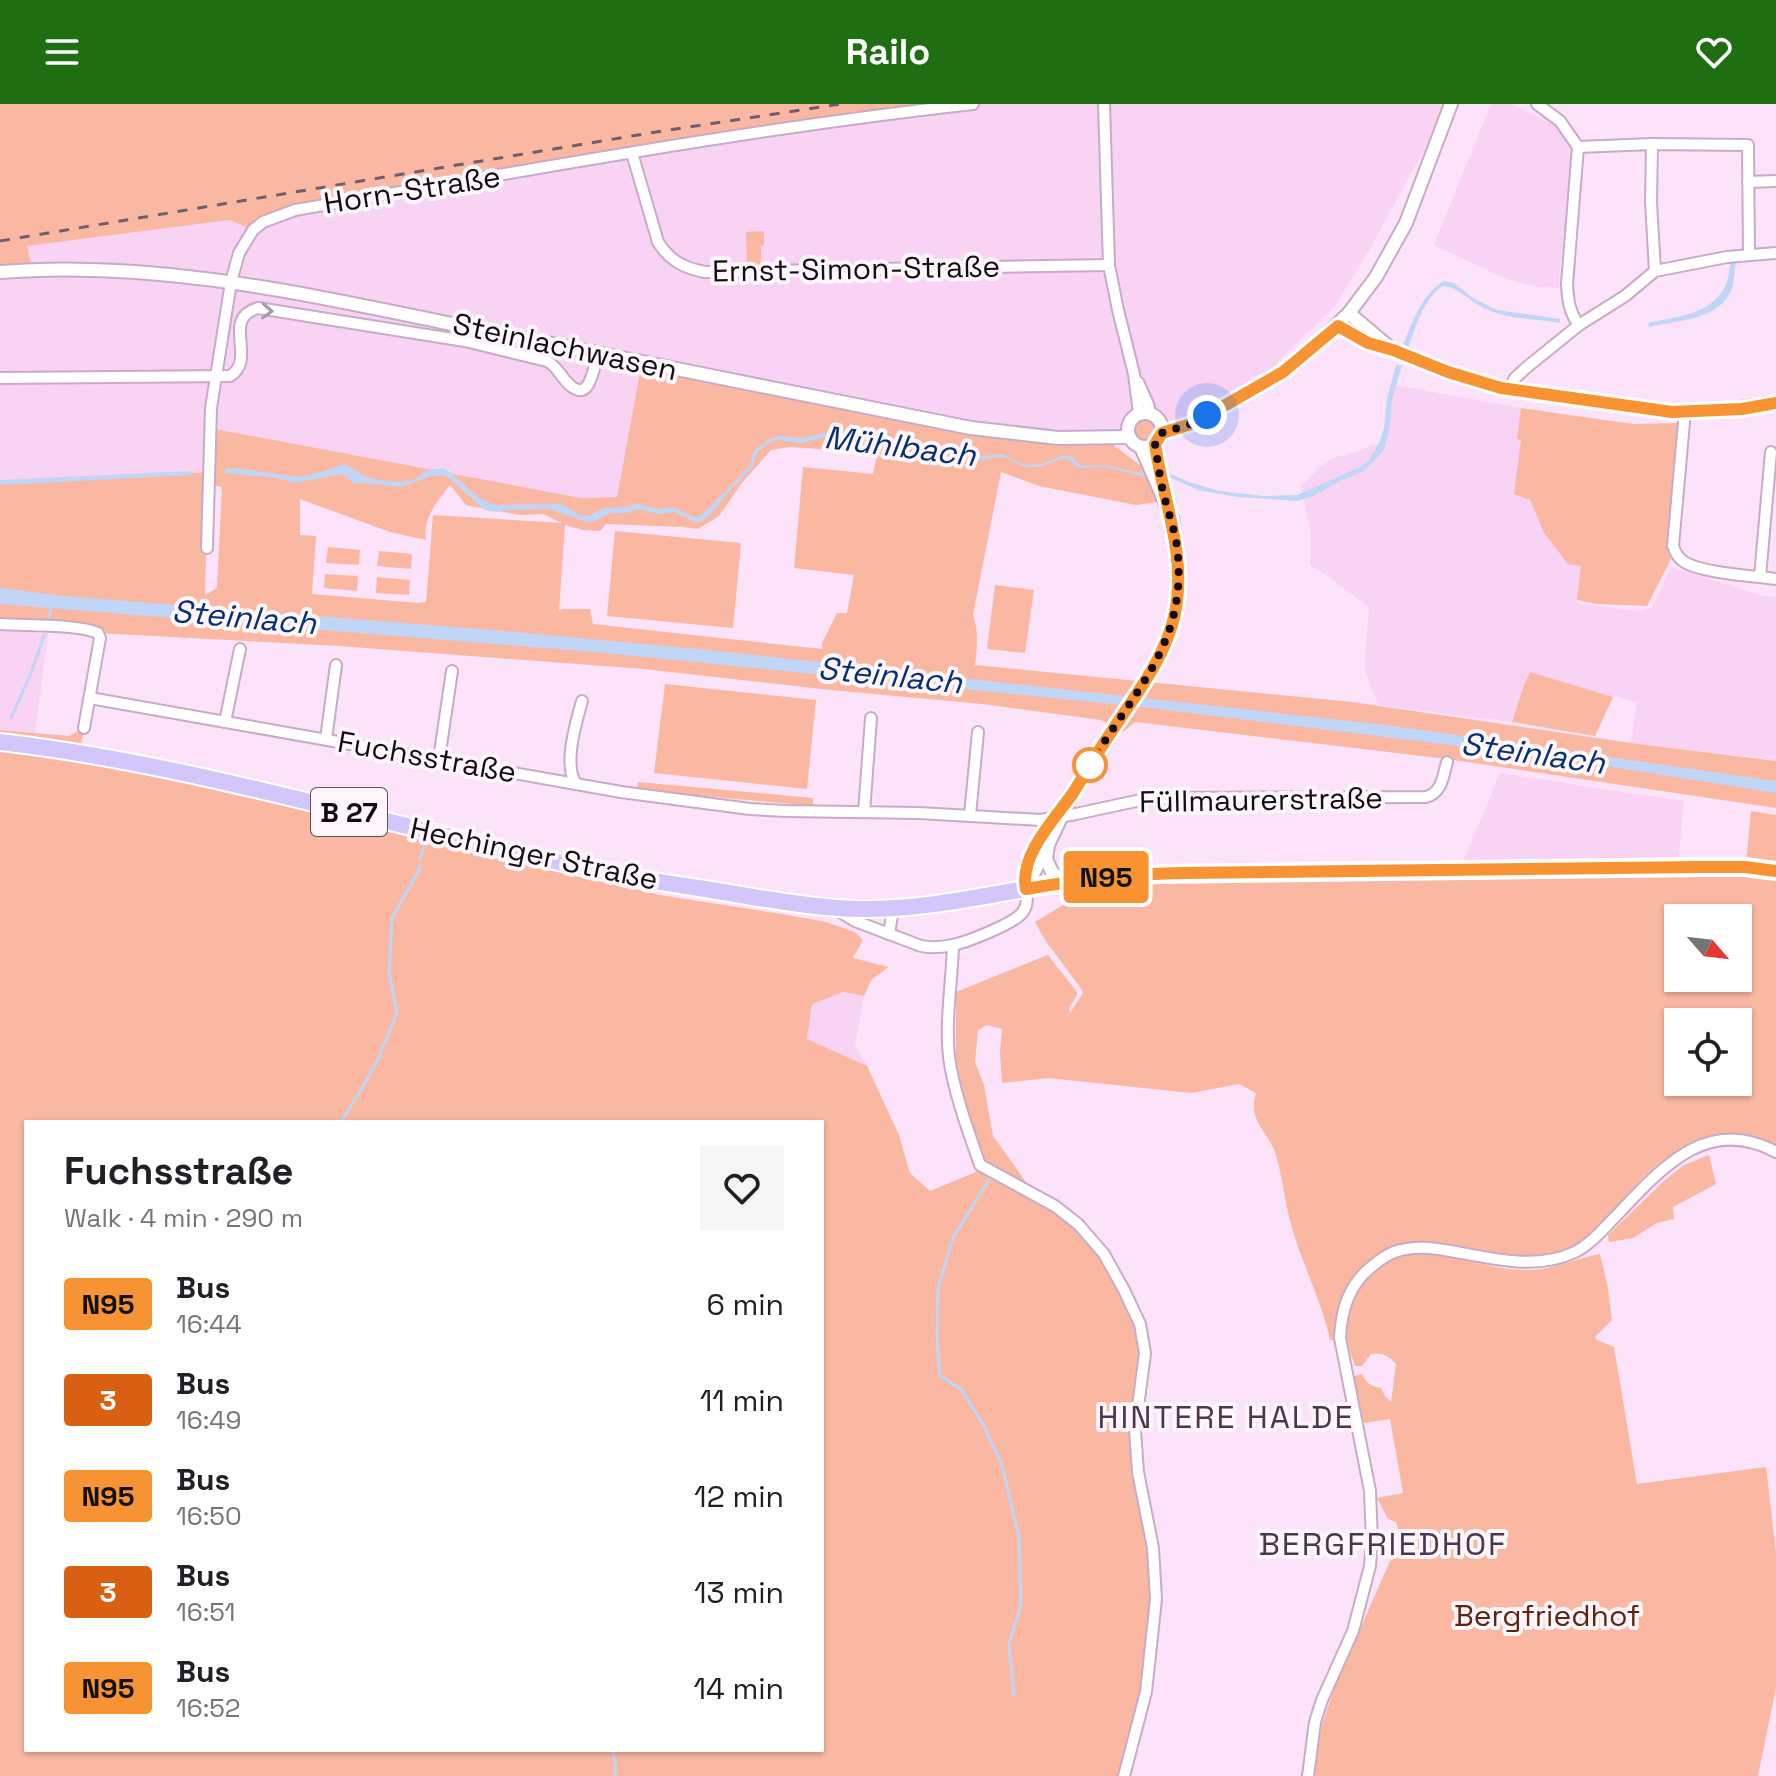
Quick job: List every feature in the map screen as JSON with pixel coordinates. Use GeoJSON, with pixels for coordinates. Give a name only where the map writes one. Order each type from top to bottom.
{"type":"FeatureCollection","features":[{"type":"Feature","properties":{"kind":"main road","name":"Hechinger Straße"},"geometry":{"type":"LineString","coordinates":[[0,742],[80,753],[193,775],[587,869],[835,908],[893,909],[1123,875],[1701,867],[1776,871]]}},
{"type":"Feature","properties":{"kind":"street","name":"Horn-Straße"},"geometry":{"type":"LineString","coordinates":[[207,548],[211,418],[231,282],[239,253],[253,230],[263,222],[295,210],[632,153],[892,113],[973,104]]}},
{"type":"Feature","properties":{"kind":"street"},"geometry":{"type":"LineString","coordinates":[[1104,104],[1109,265],[1134,374],[1148,404],[1145,413]]}},
{"type":"Feature","properties":{"kind":"street"},"geometry":{"type":"LineString","coordinates":[[1141,447],[1150,447],[1163,431],[1207,415],[1283,372],[1338,326],[1376,277],[1406,223],[1451,104]]}},
{"type":"Feature","properties":{"kind":"street"},"geometry":{"type":"LineString","coordinates":[[1538,105],[1560,121],[1578,147],[1567,284],[1568,304],[1579,325]]}},
{"type":"Feature","properties":{"kind":"street"},"geometry":{"type":"LineString","coordinates":[[1652,144],[1655,271]]}},
{"type":"Feature","properties":{"kind":"street"},"geometry":{"type":"LineString","coordinates":[[1578,147],[1748,145],[1749,255]]}},
{"type":"Feature","properties":{"kind":"street","name":"Ernst-Simon-Straße"},"geometry":{"type":"LineString","coordinates":[[632,153],[658,242],[665,254],[691,270],[1109,265]]}},
{"type":"Feature","properties":{"kind":"street"},"geometry":{"type":"LineString","coordinates":[[1748,182],[1776,181]]}},
{"type":"Feature","properties":{"kind":"street"},"geometry":{"type":"LineString","coordinates":[[1509,389],[1527,367],[1655,271],[1679,265],[1776,253]]}},
{"type":"Feature","properties":{"kind":"street","name":"Steinlachwasen"},"geometry":{"type":"LineString","coordinates":[[0,272],[106,269],[231,282],[350,302],[997,432],[1058,438],[1129,437]]}},
{"type":"Feature","properties":{"kind":"street"},"geometry":{"type":"LineString","coordinates":[[0,378],[230,376],[240,368],[240,326],[244,316],[258,308],[465,341],[547,361],[555,366],[567,383],[583,390],[588,387],[598,353]]}},
{"type":"Feature","properties":{"kind":"street"},"geometry":{"type":"LineString","coordinates":[[1349,313],[1393,350]]}},
{"type":"Feature","properties":{"kind":"street"},"geometry":{"type":"LineString","coordinates":[[1338,326],[1368,343],[1448,372],[1509,389],[1655,410],[1742,409],[1776,403]]}},
{"type":"Feature","properties":{"kind":"street"},"geometry":{"type":"LineString","coordinates":[[1685,411],[1674,531],[1675,552],[1685,563],[1694,567],[1776,579]]}},
{"type":"Feature","properties":{"kind":"street"},"geometry":{"type":"LineString","coordinates":[[1026,889],[1025,873],[1030,859],[1146,679],[1165,644],[1176,611],[1177,549],[1167,506],[1154,466],[1141,447],[1129,437],[1130,421],[1145,413],[1156,416],[1163,431],[1154,466]]}},
{"type":"Feature","properties":{"kind":"street"},"geometry":{"type":"LineString","coordinates":[[1760,577],[1771,452]]}},
{"type":"Feature","properties":{"kind":"street"},"geometry":{"type":"LineString","coordinates":[[0,624],[92,630],[98,633],[100,638],[84,728]]}},
{"type":"Feature","properties":{"kind":"street"},"geometry":{"type":"LineString","coordinates":[[225,722],[240,649]]}},
{"type":"Feature","properties":{"kind":"street"},"geometry":{"type":"LineString","coordinates":[[326,739],[336,665]]}},
{"type":"Feature","properties":{"kind":"street"},"geometry":{"type":"LineString","coordinates":[[439,759],[452,671]]}},
{"type":"Feature","properties":{"kind":"street","name":"Fuchsstraße"},"geometry":{"type":"LineString","coordinates":[[90,698],[576,784],[750,809],[1041,820],[1057,817]]}},
{"type":"Feature","properties":{"kind":"street"},"geometry":{"type":"LineString","coordinates":[[576,784],[571,774],[572,747],[582,701]]}},
{"type":"Feature","properties":{"kind":"street"},"geometry":{"type":"LineString","coordinates":[[864,812],[871,718]]}},
{"type":"Feature","properties":{"kind":"street"},"geometry":{"type":"LineString","coordinates":[[970,815],[978,732]]}},
{"type":"Feature","properties":{"kind":"street","name":"Füllmaurerstraße"},"geometry":{"type":"LineString","coordinates":[[1057,817],[1136,801],[1170,798],[1426,797],[1434,795],[1439,789],[1447,762]]}},
{"type":"Feature","properties":{"kind":"street"},"geometry":{"type":"LineString","coordinates":[[1026,889],[1048,845],[1057,817]]}},
{"type":"Feature","properties":{"kind":"street"},"geometry":{"type":"LineString","coordinates":[[1048,845],[1046,859],[1052,872],[1064,882]]}},
{"type":"Feature","properties":{"kind":"street","name":"Hechinger Straße"},"geometry":{"type":"LineString","coordinates":[[835,908],[849,919],[928,948],[953,945],[984,934],[1022,913],[1027,902],[1026,889]]}},
{"type":"Feature","properties":{"kind":"street"},"geometry":{"type":"LineString","coordinates":[[889,934],[893,909]]}},
{"type":"Feature","properties":{"kind":"street"},"geometry":{"type":"LineString","coordinates":[[953,945],[949,1057],[980,1165],[1055,1206],[1078,1224],[1104,1254],[1140,1324],[1145,1353],[1135,1430],[1138,1472],[1153,1548],[1156,1599],[1146,1692],[1124,1776]]}},
{"type":"Feature","properties":{"kind":"street"},"geometry":{"type":"LineString","coordinates":[[1308,1776],[1315,1722],[1353,1631],[1370,1566],[1370,1491],[1340,1338],[1347,1299],[1366,1270],[1390,1254],[1417,1248],[1518,1262],[1554,1260],[1577,1251],[1597,1236],[1669,1163],[1689,1149],[1730,1140],[1756,1143],[1776,1152]]}},
{"type":"Feature","properties":{"kind":"shaded area"},"geometry":{"type":"Polygon","coordinates":[[[973,104],[1449,104],[1335,306],[1242,397],[1207,415],[1161,423],[1129,437],[1058,438],[642,363],[617,497],[581,498],[211,428],[208,472],[0,482],[0,272],[31,269],[26,246],[230,220],[253,230],[295,210],[681,145],[973,104]]]}},
{"type":"Feature","properties":{"kind":"shaded area"},"geometry":{"type":"Polygon","coordinates":[[[1491,104],[1511,104],[1564,128],[1575,153],[1559,288],[1538,287],[1506,279],[1434,245],[1491,104]]]}},
{"type":"Feature","properties":{"kind":"shaded area"},"geometry":{"type":"Polygon","coordinates":[[[1394,385],[1521,408],[1517,438],[1521,440],[1514,494],[1530,500],[1544,533],[1581,565],[1577,603],[1639,611],[1652,608],[1671,567],[1763,596],[1776,597],[1776,760],[1631,743],[1637,702],[1530,672],[1512,722],[1378,705],[1364,668],[1369,607],[1310,565],[1311,535],[1301,486],[1333,458],[1373,444],[1381,447],[1394,385]]]}},
{"type":"Feature","properties":{"kind":"shaded area"},"geometry":{"type":"Polygon","coordinates":[[[0,624],[49,627],[35,733],[0,730],[0,624]]]}},
{"type":"Feature","properties":{"kind":"shaded area"},"geometry":{"type":"Polygon","coordinates":[[[1500,773],[1684,801],[1678,861],[1467,862],[1464,859],[1500,773]]]}},
{"type":"Feature","properties":{"kind":"shaded area"},"geometry":{"type":"Polygon","coordinates":[[[843,992],[864,996],[855,1045],[867,1066],[806,1039],[812,1004],[843,992]]]}},
{"type":"Feature","properties":{"kind":"green space"},"geometry":{"type":"Polygon","coordinates":[[[0,104],[973,104],[897,112],[295,210],[253,230],[230,220],[27,246],[32,270],[0,272],[0,104]]]}},
{"type":"Feature","properties":{"kind":"green space"},"geometry":{"type":"Polygon","coordinates":[[[764,231],[761,265],[747,265],[746,232],[764,231]]]}},
{"type":"Feature","properties":{"kind":"green space"},"geometry":{"type":"Polygon","coordinates":[[[642,362],[971,428],[1104,438],[1149,470],[1165,501],[1136,505],[1039,486],[1001,472],[973,615],[977,634],[975,665],[1352,702],[1776,761],[1776,808],[1447,759],[1135,722],[1123,732],[1101,720],[982,704],[644,669],[0,624],[0,482],[208,472],[210,428],[581,498],[617,497],[642,362]],[[790,447],[771,450],[741,484],[719,516],[698,529],[606,524],[600,531],[565,525],[559,611],[590,609],[593,624],[822,649],[837,613],[847,613],[854,575],[794,568],[803,467],[873,474],[877,454],[863,450],[790,447]],[[208,484],[205,595],[217,588],[222,487],[208,484]],[[450,485],[436,504],[427,524],[426,540],[390,532],[300,499],[300,535],[316,536],[312,594],[426,602],[433,515],[562,523],[543,514],[520,515],[466,505],[450,485]]]}},
{"type":"Feature","properties":{"kind":"green space"},"geometry":{"type":"Polygon","coordinates":[[[1521,408],[1633,424],[1678,423],[1667,552],[1671,559],[1647,606],[1577,600],[1581,566],[1568,564],[1544,533],[1530,500],[1514,494],[1521,440],[1517,439],[1521,408]]]}},
{"type":"Feature","properties":{"kind":"green space"},"geometry":{"type":"Polygon","coordinates":[[[1145,418],[1156,425],[1157,430],[1150,441],[1145,442],[1134,435],[1133,430],[1140,419],[1145,418]]]}},
{"type":"Feature","properties":{"kind":"green space"},"geometry":{"type":"Polygon","coordinates":[[[615,531],[741,543],[733,628],[607,616],[615,531]]]}},
{"type":"Feature","properties":{"kind":"green space"},"geometry":{"type":"Polygon","coordinates":[[[328,547],[360,550],[359,565],[326,563],[328,547]]]}},
{"type":"Feature","properties":{"kind":"green space"},"geometry":{"type":"Polygon","coordinates":[[[379,551],[412,554],[411,569],[377,566],[379,551]]]}},
{"type":"Feature","properties":{"kind":"green space"},"geometry":{"type":"Polygon","coordinates":[[[325,574],[358,576],[357,591],[324,588],[325,574]]]}},
{"type":"Feature","properties":{"kind":"green space"},"geometry":{"type":"Polygon","coordinates":[[[377,577],[410,580],[409,595],[376,593],[377,577]]]}},
{"type":"Feature","properties":{"kind":"green space"},"geometry":{"type":"Polygon","coordinates":[[[995,585],[1034,590],[1025,653],[987,649],[995,585]]]}},
{"type":"Feature","properties":{"kind":"green space"},"geometry":{"type":"Polygon","coordinates":[[[1530,672],[1613,697],[1595,736],[1512,722],[1530,672]]]}},
{"type":"Feature","properties":{"kind":"green space"},"geometry":{"type":"Polygon","coordinates":[[[665,684],[816,700],[807,789],[654,773],[665,684]]]}},
{"type":"Feature","properties":{"kind":"green space"},"geometry":{"type":"Polygon","coordinates":[[[84,728],[80,753],[0,742],[0,730],[69,736],[84,728]]]}},
{"type":"Feature","properties":{"kind":"green space"},"geometry":{"type":"Polygon","coordinates":[[[0,751],[77,761],[189,782],[660,895],[826,922],[855,932],[863,940],[853,958],[889,967],[871,980],[864,996],[843,992],[812,1004],[807,1039],[867,1066],[899,1135],[910,1173],[930,1191],[981,1170],[1053,1210],[1073,1225],[1099,1255],[1136,1325],[1141,1353],[1132,1431],[1152,1599],[1142,1692],[1120,1776],[0,1776],[0,751]]]}},
{"type":"Feature","properties":{"kind":"green space"},"geometry":{"type":"Polygon","coordinates":[[[638,782],[813,798],[813,806],[637,790],[638,782]]]}},
{"type":"Feature","properties":{"kind":"green space"},"geometry":{"type":"Polygon","coordinates":[[[1751,811],[1776,815],[1776,866],[1746,863],[1751,811]]]}},
{"type":"Feature","properties":{"kind":"green space"},"geometry":{"type":"Polygon","coordinates":[[[1731,874],[1776,879],[1776,1148],[1723,1138],[1685,1147],[1651,1170],[1584,1239],[1553,1253],[1519,1256],[1436,1243],[1416,1243],[1397,1246],[1378,1254],[1355,1276],[1342,1302],[1334,1340],[1330,1340],[1292,1228],[1276,1155],[1254,1112],[1256,1093],[1239,1084],[1191,1093],[1049,1078],[1002,1083],[1002,1029],[987,1025],[978,1030],[975,1062],[984,1085],[993,1136],[1031,1189],[983,1160],[962,1094],[956,1056],[956,992],[1048,955],[1077,992],[1069,1008],[1070,1013],[1082,990],[1035,922],[1084,892],[1161,881],[1731,874]]]}},
{"type":"Feature","properties":{"kind":"green space"},"geometry":{"type":"Polygon","coordinates":[[[1709,1155],[1716,1184],[1673,1207],[1674,1219],[1657,1223],[1633,1238],[1609,1242],[1608,1235],[1665,1180],[1684,1165],[1709,1155]]]}},
{"type":"Feature","properties":{"kind":"green space","name":"Bergfriedhof"},"geometry":{"type":"Polygon","coordinates":[[[1418,1252],[1520,1270],[1543,1269],[1600,1254],[1612,1320],[1595,1337],[1614,1347],[1637,1484],[1766,1467],[1776,1552],[1776,1688],[1758,1776],[1313,1776],[1322,1724],[1336,1684],[1390,1561],[1400,1556],[1400,1534],[1396,1522],[1388,1519],[1377,1498],[1403,1493],[1390,1419],[1364,1423],[1350,1377],[1362,1374],[1370,1384],[1381,1388],[1391,1402],[1396,1364],[1385,1355],[1371,1354],[1362,1366],[1355,1366],[1347,1339],[1346,1319],[1356,1291],[1365,1279],[1388,1260],[1418,1252]]]}},
{"type":"Feature","properties":{"kind":"water"},"geometry":{"type":"Polygon","coordinates":[[[1736,262],[1732,288],[1718,307],[1697,317],[1649,327],[1648,323],[1704,308],[1721,293],[1731,263],[1736,262]]]}},
{"type":"Feature","properties":{"kind":"water"},"geometry":{"type":"Polygon","coordinates":[[[1444,281],[1454,283],[1473,298],[1497,310],[1560,319],[1560,323],[1495,313],[1454,289],[1442,286],[1425,307],[1408,349],[1403,345],[1419,310],[1430,293],[1444,281]]]}},
{"type":"Feature","properties":{"kind":"water"},"geometry":{"type":"Polygon","coordinates":[[[1396,365],[1402,366],[1392,399],[1386,444],[1381,454],[1364,471],[1298,501],[1238,497],[1198,490],[1171,478],[1138,475],[1106,467],[1079,468],[1066,458],[1031,467],[1024,466],[1002,457],[978,460],[957,449],[932,452],[918,443],[896,444],[868,435],[832,435],[802,443],[772,441],[758,450],[749,472],[700,522],[674,512],[659,514],[638,509],[611,513],[590,523],[548,509],[485,510],[442,475],[402,487],[354,484],[343,474],[294,483],[225,473],[225,469],[235,468],[299,477],[347,465],[364,476],[398,482],[414,480],[427,470],[444,468],[481,498],[496,505],[561,504],[588,516],[604,508],[638,504],[659,509],[673,507],[694,517],[702,515],[746,470],[754,450],[770,439],[780,436],[803,438],[831,431],[865,432],[890,440],[919,441],[939,451],[959,447],[974,457],[1002,454],[1025,465],[1041,464],[1064,455],[1073,457],[1084,466],[1105,465],[1136,472],[1168,473],[1219,491],[1264,496],[1297,495],[1369,460],[1384,428],[1387,398],[1396,365]]]}},
{"type":"Feature","properties":{"kind":"water"},"geometry":{"type":"Polygon","coordinates":[[[191,471],[191,475],[0,485],[0,480],[191,471]]]}},
{"type":"Feature","properties":{"kind":"water","name":"Steinlach"},"geometry":{"type":"Polygon","coordinates":[[[0,588],[719,651],[1386,725],[1776,781],[1776,793],[1555,758],[1142,707],[595,652],[0,604],[0,588]]]}},
{"type":"Feature","properties":{"kind":"waterway"},"geometry":{"type":"LineString","coordinates":[[48,620],[51,608]]}},
{"type":"Feature","properties":{"kind":"waterway"},"geometry":{"type":"LineString","coordinates":[[11,718],[44,636]]}},
{"type":"Feature","properties":{"kind":"waterway"},"geometry":{"type":"LineString","coordinates":[[420,859],[426,840]]}},
{"type":"Feature","properties":{"kind":"waterway"},"geometry":{"type":"LineString","coordinates":[[342,1120],[379,1057],[397,1013],[389,972],[392,918],[419,866]]}},
{"type":"Feature","properties":{"kind":"waterway"},"geometry":{"type":"LineString","coordinates":[[991,1176],[953,1238],[938,1288],[937,1338],[940,1376],[961,1389],[983,1424],[1002,1465],[1019,1537],[1021,1605],[1009,1644],[1014,1695]]}},
{"type":"Feature","properties":{"kind":"waterway"},"geometry":{"type":"LineString","coordinates":[[613,1752],[614,1776]]}},
{"type":"Feature","properties":{"kind":"railway"},"geometry":{"type":"LineString","coordinates":[[0,241],[841,104]]}},
{"type":"Feature","properties":{"kind":"bus line","name":"N95"},"geometry":{"type":"LineString","coordinates":[[1776,403],[1742,409],[1672,412],[1501,388],[1368,343],[1338,326],[1283,372],[1242,397],[1194,423],[1162,433],[1155,444],[1177,549],[1178,590],[1172,625],[1154,668],[1036,847],[1024,881],[1026,889],[1123,875],[1183,873],[1701,867],[1776,871]]}},
{"type":"Feature","properties":{"kind":"district","name":"HINTERE HALDE"},"geometry":{"type":"Point","coordinates":[1226,1417]}},
{"type":"Feature","properties":{"kind":"district","name":"BERGFRIEDHOF"},"geometry":{"type":"Point","coordinates":[1383,1544]}},
{"type":"Feature","properties":{"kind":"route"},"geometry":{"type":"LineString","coordinates":[[1090,765],[1154,668],[1176,611],[1177,549],[1155,444],[1162,433],[1194,423],[1207,415]]}},
{"type":"Feature","properties":{"kind":"water label","name":"Mühlbach"},"geometry":{"type":"Point","coordinates":[900,446]}}]}
